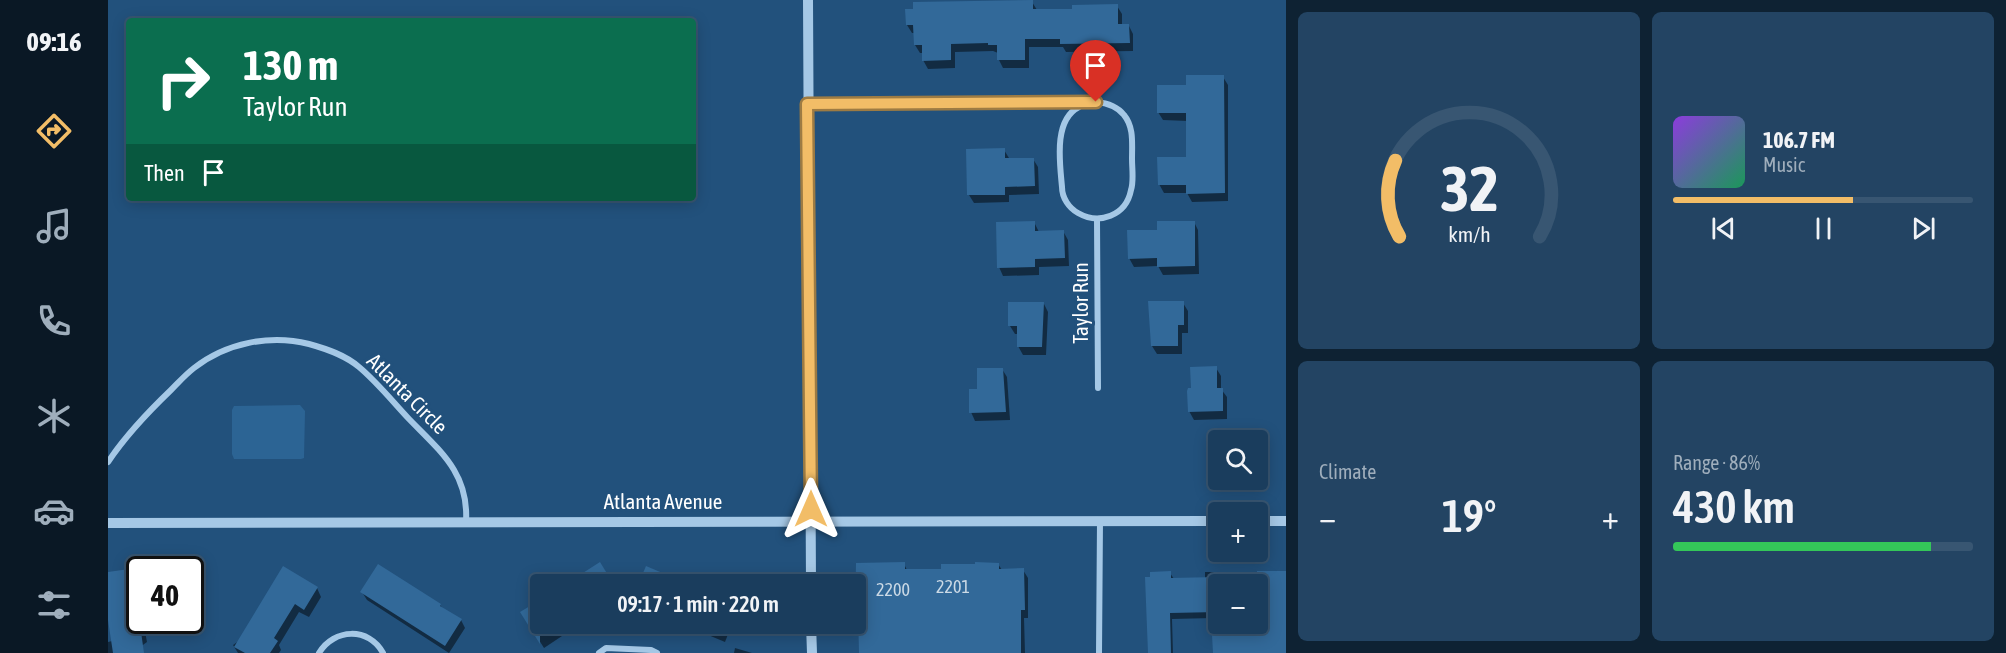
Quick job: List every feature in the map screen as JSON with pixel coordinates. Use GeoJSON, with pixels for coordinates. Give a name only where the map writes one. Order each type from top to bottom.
{"type":"FeatureCollection","features":[{"type":"Feature","properties":{"kind":"street"},"geometry":{"type":"LineString","coordinates":[[808,0],[811,574]]}},
{"type":"Feature","properties":{"kind":"street"},"geometry":{"type":"LineString","coordinates":[[807,104],[1096,102],[1108,103],[1125,115],[1131,126],[1132,189],[1125,205],[1114,214],[1097,219],[1086,217],[1073,210],[1066,202],[1062,191],[1061,176],[1062,130],[1067,117],[1078,107],[1096,102]]}},
{"type":"Feature","properties":{"kind":"street","name":"Taylor Run"},"geometry":{"type":"LineString","coordinates":[[1097,219],[1098,388]]}},
{"type":"Feature","properties":{"kind":"street","name":"Atlanta Circle"},"geometry":{"type":"LineString","coordinates":[[108,462],[142,417],[191,370],[203,362],[240,345],[271,340],[299,341],[341,356],[358,366],[445,456],[462,483],[466,496],[466,522]]}},
{"type":"Feature","properties":{"kind":"street"},"geometry":{"type":"LineString","coordinates":[[1099,653],[1100,521]]}},
{"type":"Feature","properties":{"kind":"street","name":"Atlanta Avenue"},"geometry":{"type":"LineString","coordinates":[[108,523],[1208,521]]}},
{"type":"Feature","properties":{"kind":"street"},"geometry":{"type":"LineString","coordinates":[[1268,521],[1286,521]]}},
{"type":"Feature","properties":{"kind":"street"},"geometry":{"type":"LineString","coordinates":[[319,653],[333,637],[345,633],[358,633],[370,638],[380,646],[383,653]]}},
{"type":"Feature","properties":{"kind":"street"},"geometry":{"type":"LineString","coordinates":[[811,634],[812,653]]}},
{"type":"Feature","properties":{"kind":"street"},"geometry":{"type":"LineString","coordinates":[[598,653],[606,648],[651,650],[657,653]]}},
{"type":"Feature","properties":{"kind":"shaded area"},"geometry":{"type":"Polygon","coordinates":[[[300,405],[305,411],[304,458],[234,459],[232,410],[234,406],[300,405]]]}},
{"type":"Feature","properties":{"kind":"building"},"geometry":{"type":"Polygon","coordinates":[[[1033,0],[1033,9],[1072,9],[1072,5],[1118,4],[1118,24],[1129,24],[1130,43],[1060,44],[1060,39],[1025,39],[1025,60],[997,60],[997,45],[988,45],[988,43],[951,44],[951,60],[922,61],[922,45],[914,45],[913,25],[906,25],[905,9],[913,9],[913,2],[1033,0]]]}},
{"type":"Feature","properties":{"kind":"building"},"geometry":{"type":"Polygon","coordinates":[[[1186,75],[1224,75],[1225,193],[1186,194],[1186,185],[1158,185],[1157,157],[1186,157],[1186,113],[1157,113],[1157,85],[1186,85],[1186,75]]]}},
{"type":"Feature","properties":{"kind":"building"},"geometry":{"type":"Polygon","coordinates":[[[1005,148],[1005,158],[1034,158],[1035,186],[1005,187],[1005,195],[967,195],[966,149],[1005,148]]]}},
{"type":"Feature","properties":{"kind":"building"},"geometry":{"type":"Polygon","coordinates":[[[1035,221],[1035,231],[1064,230],[1065,258],[1035,259],[1035,267],[997,268],[996,222],[1035,221]]]}},
{"type":"Feature","properties":{"kind":"building"},"geometry":{"type":"Polygon","coordinates":[[[1157,221],[1195,221],[1195,266],[1157,267],[1157,258],[1128,259],[1127,230],[1157,230],[1157,221]]]}},
{"type":"Feature","properties":{"kind":"building"},"geometry":{"type":"Polygon","coordinates":[[[1148,301],[1184,301],[1184,325],[1178,325],[1178,346],[1151,346],[1148,301]]]}},
{"type":"Feature","properties":{"kind":"building"},"geometry":{"type":"Polygon","coordinates":[[[1008,302],[1044,302],[1042,347],[1017,347],[1017,326],[1008,326],[1008,302]]]}},
{"type":"Feature","properties":{"kind":"building"},"geometry":{"type":"Polygon","coordinates":[[[1217,366],[1217,388],[1223,388],[1223,411],[1188,412],[1187,391],[1191,388],[1190,367],[1217,366]]]}},
{"type":"Feature","properties":{"kind":"building"},"geometry":{"type":"Polygon","coordinates":[[[977,368],[1003,368],[1006,412],[969,413],[969,389],[977,389],[977,368]]]}},
{"type":"Feature","properties":{"kind":"building"},"geometry":{"type":"Polygon","coordinates":[[[600,562],[607,574],[581,574],[600,562]]]}},
{"type":"Feature","properties":{"kind":"building"},"geometry":{"type":"Polygon","coordinates":[[[905,562],[905,569],[941,569],[941,564],[975,564],[975,562],[999,563],[999,569],[1024,568],[1025,610],[1021,610],[1021,653],[859,653],[859,634],[866,634],[866,574],[856,574],[856,563],[905,562]]]}},
{"type":"Feature","properties":{"kind":"building"},"geometry":{"type":"Polygon","coordinates":[[[378,564],[462,619],[445,646],[360,592],[378,564]]]}},
{"type":"Feature","properties":{"kind":"building"},"geometry":{"type":"Polygon","coordinates":[[[283,566],[318,587],[304,610],[295,604],[274,638],[278,641],[270,653],[245,653],[234,647],[283,566]]]}},
{"type":"Feature","properties":{"kind":"building"},"geometry":{"type":"Polygon","coordinates":[[[646,566],[665,574],[643,574],[646,566]]]}},
{"type":"Feature","properties":{"kind":"building"},"geometry":{"type":"Polygon","coordinates":[[[126,569],[126,634],[141,634],[144,653],[113,653],[108,620],[108,572],[126,569]]]}},
{"type":"Feature","properties":{"kind":"building"},"geometry":{"type":"Polygon","coordinates":[[[1171,571],[1171,578],[1208,577],[1208,612],[1170,613],[1171,653],[1148,653],[1145,577],[1150,577],[1150,572],[1171,571]]]}},
{"type":"Feature","properties":{"kind":"building"},"geometry":{"type":"Polygon","coordinates":[[[1257,571],[1286,571],[1286,653],[1213,653],[1212,635],[1268,634],[1268,574],[1257,574],[1257,571]]]}},
{"type":"Feature","properties":{"kind":"building"},"geometry":{"type":"Polygon","coordinates":[[[530,606],[530,628],[520,612],[530,606]]]}},
{"type":"Feature","properties":{"kind":"building"},"geometry":{"type":"Polygon","coordinates":[[[534,634],[540,634],[540,644],[534,634]]]}},
{"type":"Feature","properties":{"kind":"route"},"geometry":{"type":"LineString","coordinates":[[811,509],[807,104],[1096,102]]}}]}
